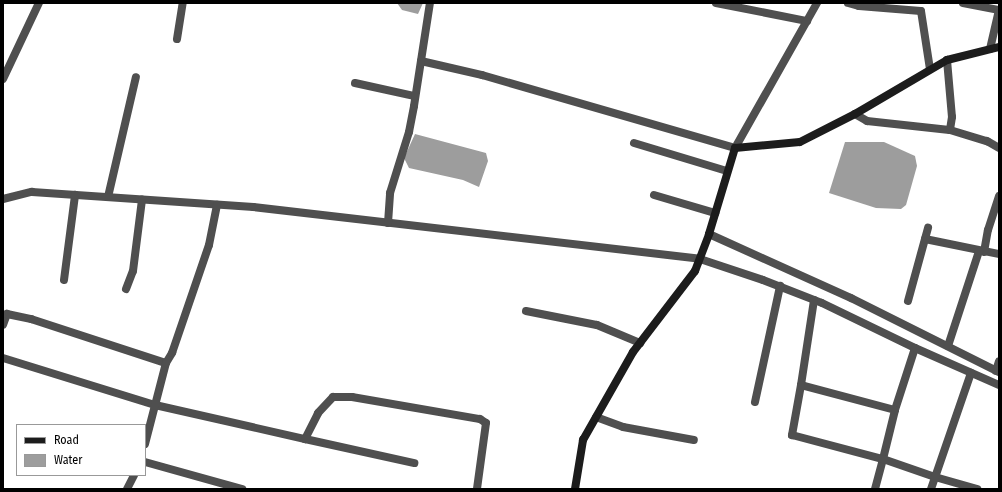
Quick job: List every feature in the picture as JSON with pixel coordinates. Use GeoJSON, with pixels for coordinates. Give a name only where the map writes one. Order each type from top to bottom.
{"type":"FeatureCollection","features":[{"type":"Feature","properties":{"kind":"street"},"geometry":{"type":"LineString","coordinates":[[3,80],[39,3]]}},
{"type":"Feature","properties":{"kind":"street"},"geometry":{"type":"LineString","coordinates":[[177,39],[182,3]]}},
{"type":"Feature","properties":{"kind":"street"},"geometry":{"type":"LineString","coordinates":[[388,223],[390,193],[409,132],[430,3]]}},
{"type":"Feature","properties":{"kind":"street"},"geometry":{"type":"LineString","coordinates":[[716,3],[807,21]]}},
{"type":"Feature","properties":{"kind":"street"},"geometry":{"type":"LineString","coordinates":[[575,489],[583,440],[640,343],[695,271],[709,234],[714,213],[735,148],[817,3]]}},
{"type":"Feature","properties":{"kind":"street"},"geometry":{"type":"LineString","coordinates":[[848,3],[859,6],[921,11],[930,69]]}},
{"type":"Feature","properties":{"kind":"street"},"geometry":{"type":"LineString","coordinates":[[963,3],[999,10],[990,49]]}},
{"type":"Feature","properties":{"kind":"street"},"geometry":{"type":"LineString","coordinates":[[421,61],[482,75],[735,148],[800,142],[855,114],[947,60],[999,47]]}},
{"type":"Feature","properties":{"kind":"street"},"geometry":{"type":"LineString","coordinates":[[947,60],[952,116],[950,130]]}},
{"type":"Feature","properties":{"kind":"street"},"geometry":{"type":"LineString","coordinates":[[108,197],[136,77]]}},
{"type":"Feature","properties":{"kind":"street"},"geometry":{"type":"LineString","coordinates":[[355,83],[414,96]]}},
{"type":"Feature","properties":{"kind":"street"},"geometry":{"type":"LineString","coordinates":[[855,114],[867,121],[950,130],[987,141],[999,148]]}},
{"type":"Feature","properties":{"kind":"street"},"geometry":{"type":"LineString","coordinates":[[634,143],[727,171]]}},
{"type":"Feature","properties":{"kind":"street"},"geometry":{"type":"LineString","coordinates":[[3,199],[32,192],[253,207],[700,259],[780,286],[814,300],[915,348],[999,385]]}},
{"type":"Feature","properties":{"kind":"street"},"geometry":{"type":"LineString","coordinates":[[64,280],[75,195]]}},
{"type":"Feature","properties":{"kind":"street"},"geometry":{"type":"LineString","coordinates":[[654,195],[714,213]]}},
{"type":"Feature","properties":{"kind":"street"},"geometry":{"type":"LineString","coordinates":[[948,346],[982,252],[999,196]]}},
{"type":"Feature","properties":{"kind":"street"},"geometry":{"type":"LineString","coordinates":[[126,289],[133,271],[142,200]]}},
{"type":"Feature","properties":{"kind":"street"},"geometry":{"type":"LineString","coordinates":[[146,440],[166,363],[172,353],[209,245],[217,204]]}},
{"type":"Feature","properties":{"kind":"street"},"geometry":{"type":"LineString","coordinates":[[908,301],[928,228]]}},
{"type":"Feature","properties":{"kind":"street"},"geometry":{"type":"LineString","coordinates":[[709,234],[851,298],[997,371],[999,361]]}},
{"type":"Feature","properties":{"kind":"street"},"geometry":{"type":"LineString","coordinates":[[926,239],[982,252],[999,254]]}},
{"type":"Feature","properties":{"kind":"street"},"geometry":{"type":"LineString","coordinates":[[755,402],[780,286]]}},
{"type":"Feature","properties":{"kind":"street"},"geometry":{"type":"LineString","coordinates":[[814,300],[792,435],[882,459],[935,477],[977,489]]}},
{"type":"Feature","properties":{"kind":"street"},"geometry":{"type":"LineString","coordinates":[[526,310],[597,326],[640,343]]}},
{"type":"Feature","properties":{"kind":"street"},"geometry":{"type":"LineString","coordinates":[[3,326],[7,314],[25,318],[166,363]]}},
{"type":"Feature","properties":{"kind":"street"},"geometry":{"type":"LineString","coordinates":[[875,489],[895,410],[915,348]]}},
{"type":"Feature","properties":{"kind":"street"},"geometry":{"type":"LineString","coordinates":[[3,358],[155,405],[305,440],[414,463]]}},
{"type":"Feature","properties":{"kind":"street"},"geometry":{"type":"LineString","coordinates":[[931,489],[971,373]]}},
{"type":"Feature","properties":{"kind":"street"},"geometry":{"type":"LineString","coordinates":[[801,385],[895,410]]}},
{"type":"Feature","properties":{"kind":"street"},"geometry":{"type":"LineString","coordinates":[[305,440],[318,413],[334,397],[352,397],[480,420],[486,423],[477,489]]}},
{"type":"Feature","properties":{"kind":"street"},"geometry":{"type":"LineString","coordinates":[[596,417],[623,427],[694,440]]}},
{"type":"Feature","properties":{"kind":"street"},"geometry":{"type":"LineString","coordinates":[[146,462],[242,489]]}},
{"type":"Feature","properties":{"kind":"street"},"geometry":{"type":"LineString","coordinates":[[127,489],[134,476]]}},
{"type":"Feature","properties":{"kind":"water"},"geometry":{"type":"Polygon","coordinates":[[[397,3],[423,3],[418,14],[402,10],[397,3]]]}},
{"type":"Feature","properties":{"kind":"water"},"geometry":{"type":"Polygon","coordinates":[[[415,134],[486,153],[488,161],[479,187],[463,180],[409,168],[404,158],[415,134]]]}},
{"type":"Feature","properties":{"kind":"water"},"geometry":{"type":"Polygon","coordinates":[[[845,142],[884,142],[915,156],[917,166],[906,205],[901,209],[876,208],[829,193],[845,142]]]}}]}
